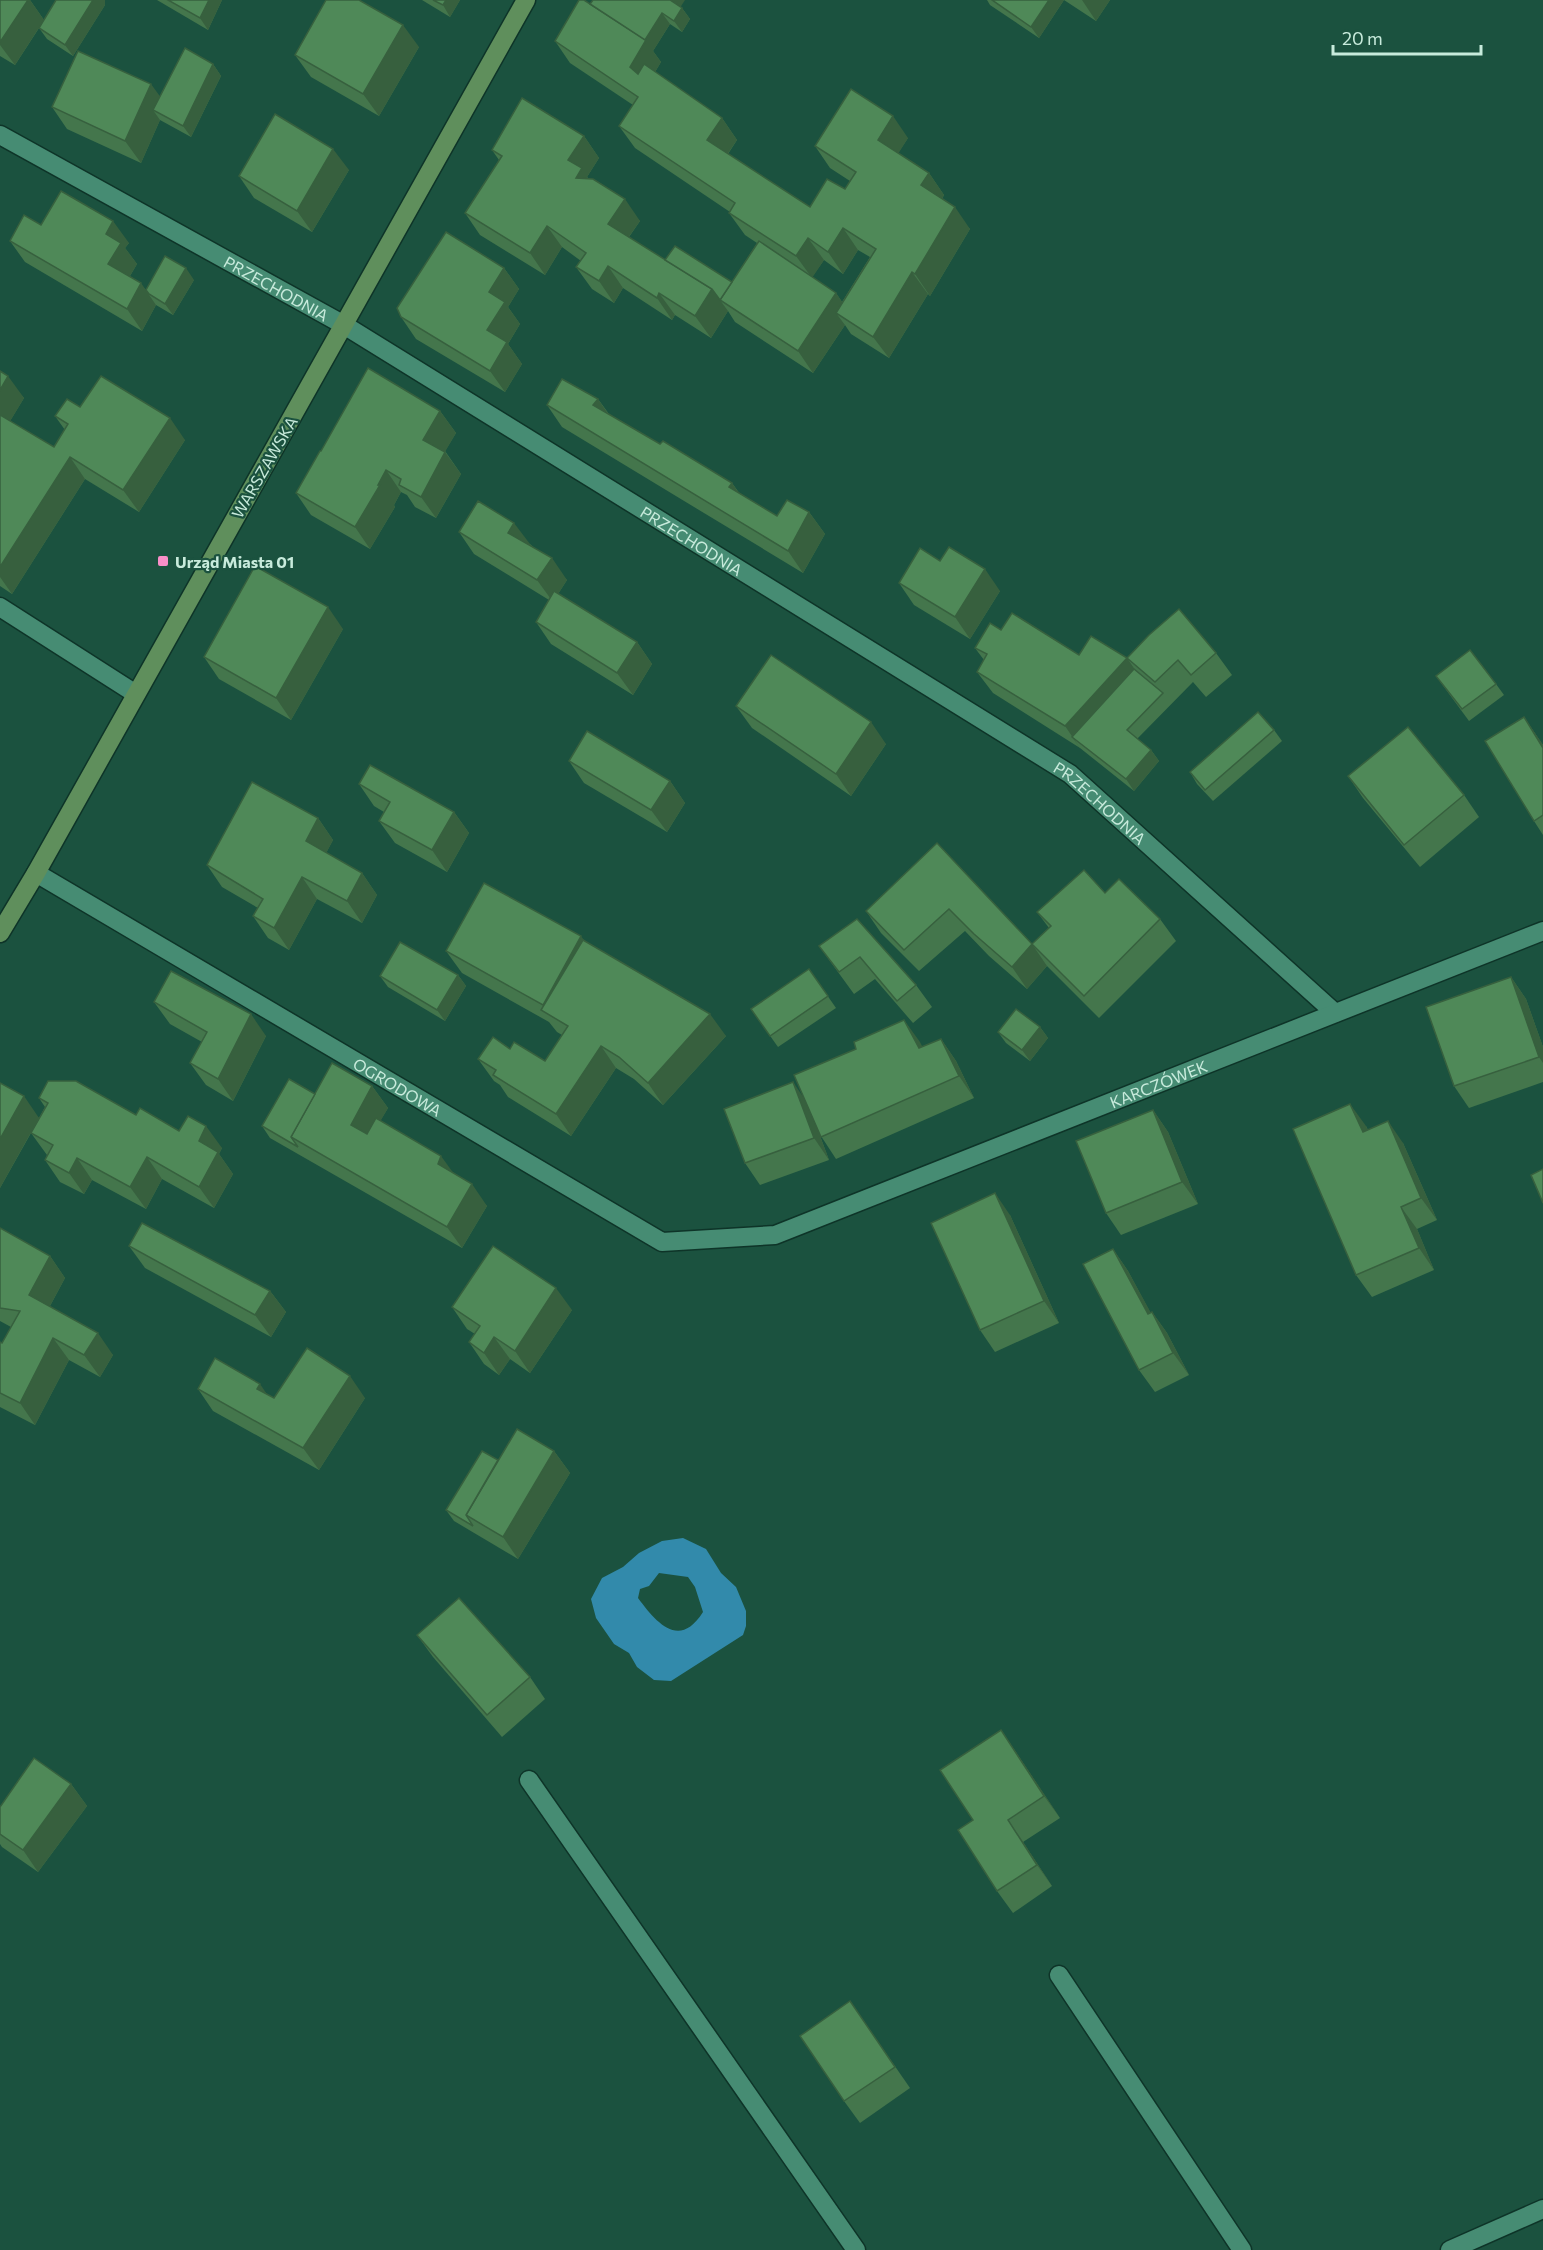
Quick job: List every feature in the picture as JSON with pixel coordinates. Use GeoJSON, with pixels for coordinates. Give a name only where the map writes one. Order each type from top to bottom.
{"type":"FeatureCollection","features":[{"type":"Feature","properties":{"kind":"street","name":"WARSZAWSKA"},"geometry":{"type":"LineString","coordinates":[[0,933],[36,873],[525,0]]}},
{"type":"Feature","properties":{"kind":"street","name":"PRZECHODNIA"},"geometry":{"type":"LineString","coordinates":[[0,135],[344,325],[1070,774],[1335,1013]]}},
{"type":"Feature","properties":{"kind":"street"},"geometry":{"type":"LineString","coordinates":[[0,607],[136,694]]}},
{"type":"Feature","properties":{"kind":"street","name":"OGRODOWA"},"geometry":{"type":"LineString","coordinates":[[36,873],[662,1242],[775,1235]]}},
{"type":"Feature","properties":{"kind":"street","name":"KARCZÓWEK"},"geometry":{"type":"LineString","coordinates":[[775,1235],[1543,931]]}},
{"type":"Feature","properties":{"kind":"street"},"geometry":{"type":"LineString","coordinates":[[530,1780],[856,2250]]}},
{"type":"Feature","properties":{"kind":"street"},"geometry":{"type":"LineString","coordinates":[[1059,1975],[1242,2250]]}},
{"type":"Feature","properties":{"kind":"street"},"geometry":{"type":"LineString","coordinates":[[1450,2250],[1543,2209]]}},
{"type":"Feature","properties":{"kind":"water"},"geometry":{"type":"Polygon","coordinates":[[[683,1538],[706,1549],[721,1573],[736,1587],[746,1611],[746,1626],[743,1635],[671,1681],[654,1680],[637,1667],[629,1653],[614,1644],[596,1618],[591,1599],[602,1578],[623,1567],[639,1553],[662,1541],[683,1538]],[[659,1573],[649,1586],[640,1589],[638,1598],[660,1623],[677,1631],[694,1623],[703,1612],[695,1587],[688,1577],[659,1573]]]}},
{"type":"Feature","properties":{"kind":"building"},"geometry":{"type":"Polygon","coordinates":[[[0,0],[28,0],[0,42],[0,0]]]}},
{"type":"Feature","properties":{"kind":"building"},"geometry":{"type":"Polygon","coordinates":[[[56,0],[93,0],[65,45],[39,28],[56,0]]]}},
{"type":"Feature","properties":{"kind":"building"},"geometry":{"type":"Polygon","coordinates":[[[168,0],[209,0],[200,18],[168,0]]]}},
{"type":"Feature","properties":{"kind":"building"},"geometry":{"type":"Polygon","coordinates":[[[326,0],[359,0],[403,25],[363,94],[295,55],[326,0]]]}},
{"type":"Feature","properties":{"kind":"building"},"geometry":{"type":"Polygon","coordinates":[[[433,0],[446,0],[443,5],[433,0]]]}},
{"type":"Feature","properties":{"kind":"building"},"geometry":{"type":"Polygon","coordinates":[[[579,0],[584,0],[646,40],[630,67],[638,74],[644,64],[722,118],[707,140],[810,207],[827,179],[845,189],[856,172],[815,146],[851,89],[893,116],[878,140],[929,173],[921,185],[955,207],[915,274],[912,272],[873,337],[836,313],[876,249],[843,228],[828,252],[808,238],[796,256],[729,213],[735,203],[619,126],[638,97],[555,41],[579,0]]]}},
{"type":"Feature","properties":{"kind":"building"},"geometry":{"type":"Polygon","coordinates":[[[593,0],[670,0],[682,8],[674,21],[662,13],[645,40],[590,4],[593,0]]]}},
{"type":"Feature","properties":{"kind":"building"},"geometry":{"type":"Polygon","coordinates":[[[992,0],[1049,0],[1031,27],[992,0]]]}},
{"type":"Feature","properties":{"kind":"building"},"geometry":{"type":"Polygon","coordinates":[[[185,48],[213,64],[183,126],[153,110],[185,48]]]}},
{"type":"Feature","properties":{"kind":"building"},"geometry":{"type":"Polygon","coordinates":[[[78,51],[151,84],[125,141],[52,107],[78,51]]]}},
{"type":"Feature","properties":{"kind":"building"},"geometry":{"type":"Polygon","coordinates":[[[522,98],[584,136],[568,160],[582,168],[576,178],[593,179],[625,199],[608,224],[712,289],[695,316],[659,293],[657,298],[608,266],[599,281],[576,267],[586,253],[547,226],[530,253],[465,213],[502,156],[492,150],[522,98]]]}},
{"type":"Feature","properties":{"kind":"building"},"geometry":{"type":"Polygon","coordinates":[[[275,114],[333,149],[297,211],[239,176],[275,114]]]}},
{"type":"Feature","properties":{"kind":"building"},"geometry":{"type":"Polygon","coordinates":[[[61,191],[113,221],[106,234],[121,243],[108,264],[141,283],[127,309],[10,241],[24,215],[41,225],[61,191]]]}},
{"type":"Feature","properties":{"kind":"building"},"geometry":{"type":"Polygon","coordinates":[[[446,232],[504,268],[489,292],[505,302],[487,330],[507,342],[490,371],[401,317],[397,308],[446,232]]]}},
{"type":"Feature","properties":{"kind":"building"},"geometry":{"type":"Polygon","coordinates":[[[759,241],[836,293],[798,351],[720,300],[759,241]]]}},
{"type":"Feature","properties":{"kind":"building"},"geometry":{"type":"Polygon","coordinates":[[[675,246],[732,282],[720,300],[712,289],[665,260],[675,246]]]}},
{"type":"Feature","properties":{"kind":"building"},"geometry":{"type":"Polygon","coordinates":[[[165,256],[186,268],[165,304],[146,290],[165,256]]]}},
{"type":"Feature","properties":{"kind":"building"},"geometry":{"type":"Polygon","coordinates":[[[368,368],[440,411],[423,440],[445,452],[421,497],[399,485],[401,479],[386,470],[378,485],[380,485],[355,527],[296,493],[368,368]]]}},
{"type":"Feature","properties":{"kind":"building"},"geometry":{"type":"Polygon","coordinates":[[[0,371],[8,376],[0,390],[0,371]]]}},
{"type":"Feature","properties":{"kind":"building"},"geometry":{"type":"Polygon","coordinates":[[[101,376],[170,418],[123,490],[70,457],[0,567],[0,415],[54,447],[68,424],[55,416],[67,399],[80,407],[101,376]]]}},
{"type":"Feature","properties":{"kind":"building"},"geometry":{"type":"Polygon","coordinates":[[[562,379],[598,399],[593,405],[660,444],[663,441],[732,483],[729,487],[777,516],[787,500],[809,512],[788,551],[547,405],[562,379]]]}},
{"type":"Feature","properties":{"kind":"building"},"geometry":{"type":"Polygon","coordinates":[[[478,501],[514,523],[508,533],[552,558],[537,580],[459,532],[478,501]]]}},
{"type":"Feature","properties":{"kind":"building"},"geometry":{"type":"Polygon","coordinates":[[[949,547],[985,569],[955,617],[899,583],[920,548],[940,561],[949,547]]]}},
{"type":"Feature","properties":{"kind":"building"},"geometry":{"type":"Polygon","coordinates":[[[255,566],[328,607],[276,698],[204,657],[255,566]]]}},
{"type":"Feature","properties":{"kind":"building"},"geometry":{"type":"Polygon","coordinates":[[[554,591],[637,642],[617,673],[536,622],[554,591]]]}},
{"type":"Feature","properties":{"kind":"building"},"geometry":{"type":"Polygon","coordinates":[[[1179,609],[1216,653],[1191,675],[1178,660],[1155,682],[1127,658],[1179,609]]]}},
{"type":"Feature","properties":{"kind":"building"},"geometry":{"type":"Polygon","coordinates":[[[1012,613],[1079,655],[1091,636],[1127,658],[1065,726],[977,672],[987,654],[975,648],[990,623],[1001,630],[1012,613]]]}},
{"type":"Feature","properties":{"kind":"building"},"geometry":{"type":"Polygon","coordinates":[[[1470,650],[1496,684],[1462,709],[1436,676],[1470,650]]]}},
{"type":"Feature","properties":{"kind":"building"},"geometry":{"type":"Polygon","coordinates":[[[771,655],[871,722],[836,774],[736,706],[771,655]]]}},
{"type":"Feature","properties":{"kind":"building"},"geometry":{"type":"Polygon","coordinates":[[[1134,669],[1163,693],[1127,730],[1151,750],[1126,779],[1072,737],[1134,669]]]}},
{"type":"Feature","properties":{"kind":"building"},"geometry":{"type":"Polygon","coordinates":[[[1258,712],[1274,730],[1205,790],[1190,772],[1258,712]]]}},
{"type":"Feature","properties":{"kind":"building"},"geometry":{"type":"Polygon","coordinates":[[[1524,717],[1543,748],[1543,815],[1534,821],[1485,741],[1524,717]]]}},
{"type":"Feature","properties":{"kind":"building"},"geometry":{"type":"Polygon","coordinates":[[[1408,727],[1464,795],[1404,845],[1348,776],[1408,727]]]}},
{"type":"Feature","properties":{"kind":"building"},"geometry":{"type":"Polygon","coordinates":[[[587,731],[670,781],[651,810],[569,761],[587,731]]]}},
{"type":"Feature","properties":{"kind":"building"},"geometry":{"type":"Polygon","coordinates":[[[370,765],[454,812],[432,850],[379,821],[390,802],[359,784],[370,765]]]}},
{"type":"Feature","properties":{"kind":"building"},"geometry":{"type":"Polygon","coordinates":[[[252,782],[318,818],[306,841],[362,873],[347,901],[302,877],[274,928],[253,916],[263,899],[207,865],[252,782]]]}},
{"type":"Feature","properties":{"kind":"building"},"geometry":{"type":"Polygon","coordinates":[[[937,843],[1032,944],[1012,967],[949,909],[904,950],[866,911],[937,843]]]}},
{"type":"Feature","properties":{"kind":"building"},"geometry":{"type":"Polygon","coordinates":[[[1084,870],[1105,893],[1119,879],[1160,919],[1084,996],[1032,944],[1051,926],[1037,912],[1084,870]]]}},
{"type":"Feature","properties":{"kind":"building"},"geometry":{"type":"Polygon","coordinates":[[[484,883],[581,936],[543,1005],[446,951],[484,883]]]}},
{"type":"Feature","properties":{"kind":"building"},"geometry":{"type":"Polygon","coordinates":[[[857,919],[916,985],[897,1001],[860,957],[839,972],[819,946],[857,919]]]}},
{"type":"Feature","properties":{"kind":"building"},"geometry":{"type":"Polygon","coordinates":[[[583,940],[710,1014],[648,1083],[619,1057],[601,1046],[556,1114],[493,1075],[496,1070],[478,1059],[493,1037],[510,1049],[514,1042],[545,1061],[568,1026],[541,1010],[583,940]]]}},
{"type":"Feature","properties":{"kind":"building"},"geometry":{"type":"Polygon","coordinates":[[[400,942],[458,975],[437,1010],[380,976],[400,942]]]}},
{"type":"Feature","properties":{"kind":"building"},"geometry":{"type":"Polygon","coordinates":[[[809,969],[828,996],[770,1036],[751,1009],[809,969]]]}},
{"type":"Feature","properties":{"kind":"building"},"geometry":{"type":"Polygon","coordinates":[[[171,971],[251,1014],[218,1079],[190,1063],[207,1032],[154,1002],[171,971]]]}},
{"type":"Feature","properties":{"kind":"building"},"geometry":{"type":"Polygon","coordinates":[[[1511,977],[1539,1057],[1454,1086],[1426,1007],[1511,977]]]}},
{"type":"Feature","properties":{"kind":"building"},"geometry":{"type":"Polygon","coordinates":[[[1016,1009],[1040,1027],[1022,1050],[998,1032],[1016,1009]]]}},
{"type":"Feature","properties":{"kind":"building"},"geometry":{"type":"Polygon","coordinates":[[[904,1020],[919,1048],[941,1039],[959,1076],[821,1137],[794,1075],[856,1049],[854,1042],[904,1020]]]}},
{"type":"Feature","properties":{"kind":"building"},"geometry":{"type":"Polygon","coordinates":[[[332,1063],[372,1086],[351,1125],[367,1134],[376,1118],[441,1156],[438,1164],[472,1184],[447,1227],[291,1137],[332,1063]]]}},
{"type":"Feature","properties":{"kind":"building"},"geometry":{"type":"Polygon","coordinates":[[[289,1079],[315,1094],[291,1137],[298,1147],[262,1126],[289,1079]]]}},
{"type":"Feature","properties":{"kind":"building"},"geometry":{"type":"Polygon","coordinates":[[[48,1081],[76,1081],[136,1115],[140,1108],[179,1131],[188,1116],[206,1126],[199,1141],[218,1152],[199,1187],[147,1157],[130,1187],[77,1158],[69,1173],[45,1160],[53,1145],[31,1133],[48,1103],[39,1098],[48,1081]]]}},
{"type":"Feature","properties":{"kind":"building"},"geometry":{"type":"Polygon","coordinates":[[[793,1082],[814,1138],[745,1163],[724,1109],[793,1082]]]}},
{"type":"Feature","properties":{"kind":"building"},"geometry":{"type":"Polygon","coordinates":[[[0,1083],[24,1096],[0,1139],[0,1083]]]}},
{"type":"Feature","properties":{"kind":"building"},"geometry":{"type":"Polygon","coordinates":[[[1350,1104],[1363,1132],[1388,1121],[1421,1198],[1401,1207],[1419,1248],[1356,1275],[1293,1129],[1350,1104]]]}},
{"type":"Feature","properties":{"kind":"building"},"geometry":{"type":"Polygon","coordinates":[[[1153,1110],[1182,1182],[1106,1213],[1076,1141],[1153,1110]]]}},
{"type":"Feature","properties":{"kind":"building"},"geometry":{"type":"Polygon","coordinates":[[[1543,1169],[1543,1203],[1531,1175],[1543,1169]]]}},
{"type":"Feature","properties":{"kind":"building"},"geometry":{"type":"Polygon","coordinates":[[[995,1193],[1044,1301],[980,1330],[931,1223],[995,1193]]]}},
{"type":"Feature","properties":{"kind":"building"},"geometry":{"type":"Polygon","coordinates":[[[142,1223],[270,1291],[255,1315],[129,1246],[142,1223]]]}},
{"type":"Feature","properties":{"kind":"building"},"geometry":{"type":"Polygon","coordinates":[[[0,1228],[50,1256],[29,1295],[98,1333],[84,1355],[53,1338],[20,1403],[0,1393],[0,1342],[2,1343],[20,1311],[0,1308],[0,1228]]]}},
{"type":"Feature","properties":{"kind":"building"},"geometry":{"type":"Polygon","coordinates":[[[493,1246],[556,1288],[515,1351],[494,1337],[484,1353],[469,1342],[480,1326],[452,1307],[493,1246]]]}},
{"type":"Feature","properties":{"kind":"building"},"geometry":{"type":"Polygon","coordinates":[[[1113,1249],[1148,1314],[1152,1312],[1173,1353],[1139,1370],[1083,1264],[1113,1249]]]}},
{"type":"Feature","properties":{"kind":"building"},"geometry":{"type":"Polygon","coordinates":[[[307,1348],[350,1376],[303,1448],[198,1389],[215,1358],[260,1384],[257,1389],[274,1398],[307,1348]]]}},
{"type":"Feature","properties":{"kind":"building"},"geometry":{"type":"Polygon","coordinates":[[[517,1429],[554,1451],[503,1537],[466,1515],[517,1429]]]}},
{"type":"Feature","properties":{"kind":"building"},"geometry":{"type":"Polygon","coordinates":[[[482,1451],[498,1460],[466,1515],[473,1526],[446,1510],[482,1451]]]}},
{"type":"Feature","properties":{"kind":"building"},"geometry":{"type":"Polygon","coordinates":[[[459,1598],[530,1677],[487,1715],[417,1635],[459,1598]]]}},
{"type":"Feature","properties":{"kind":"building"},"geometry":{"type":"Polygon","coordinates":[[[1001,1730],[1044,1796],[1008,1820],[1037,1865],[997,1891],[958,1830],[973,1820],[940,1770],[1001,1730]]]}},
{"type":"Feature","properties":{"kind":"building"},"geometry":{"type":"Polygon","coordinates":[[[34,1758],[71,1784],[23,1850],[0,1834],[0,1807],[34,1758]]]}},
{"type":"Feature","properties":{"kind":"building"},"geometry":{"type":"Polygon","coordinates":[[[850,2001],[895,2067],[844,2101],[800,2036],[850,2001]]]}},
{"type":"Feature","properties":{"kind":"place","name":"Urząd Miasta 01"},"geometry":{"type":"Point","coordinates":[163,561]}}]}
